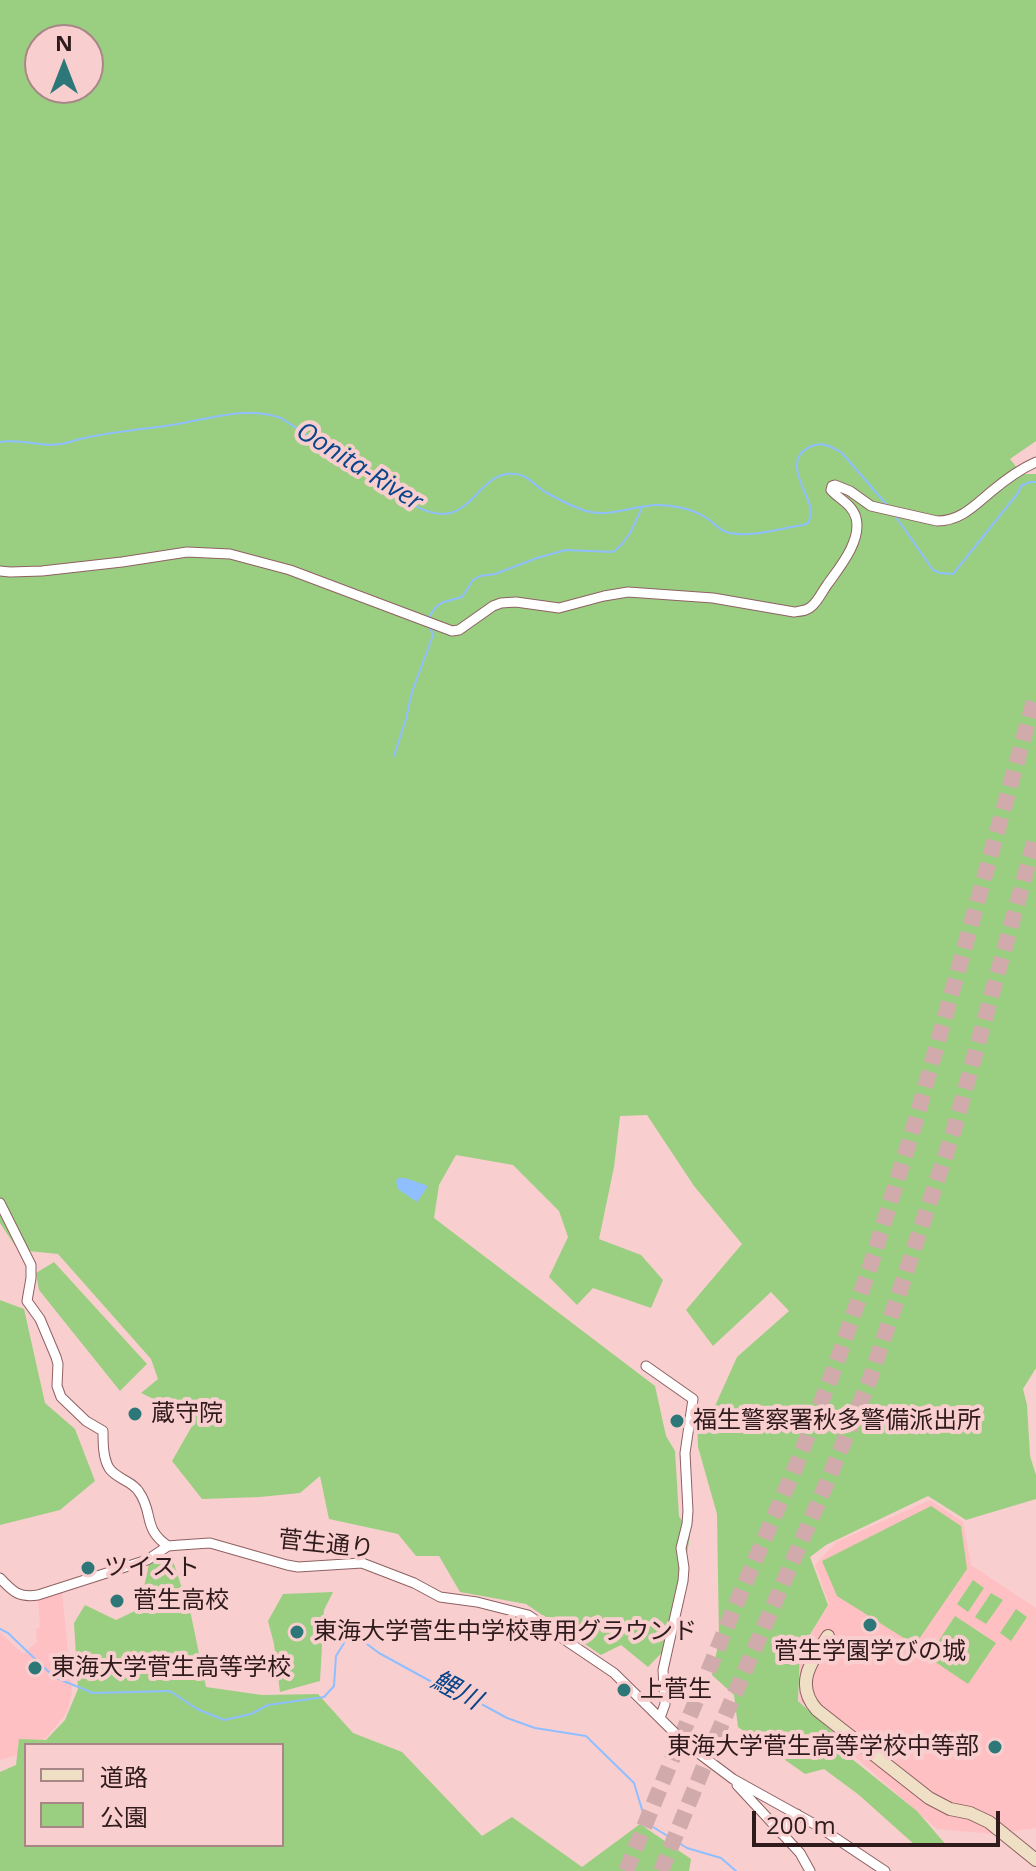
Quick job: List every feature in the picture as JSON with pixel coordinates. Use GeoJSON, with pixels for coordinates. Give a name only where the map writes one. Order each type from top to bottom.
{"type":"FeatureCollection","features":[{"type":"Feature","properties":{"kind":"street"},"geometry":{"type":"LineString","coordinates":[[0,571],[42,571],[187,552],[223,553],[290,570],[452,631],[459,630],[501,603],[559,608],[628,592],[713,598],[794,612],[812,606],[846,558],[855,537],[855,514],[833,494],[832,486],[842,486],[871,506],[937,521],[955,518],[1036,462]]}},
{"type":"Feature","properties":{"kind":"street"},"geometry":{"type":"LineString","coordinates":[[0,1203],[31,1265],[27,1301],[40,1319],[56,1357],[57,1386],[61,1397],[86,1421],[103,1431],[103,1447],[110,1470],[139,1490],[151,1529],[168,1546]]}},
{"type":"Feature","properties":{"kind":"street"},"geometry":{"type":"LineString","coordinates":[[646,1366],[693,1399],[685,1453],[688,1511],[681,1548],[683,1581],[663,1670],[665,1704],[660,1718]]}},
{"type":"Feature","properties":{"kind":"street","name":"菅生通り"},"geometry":{"type":"LineString","coordinates":[[0,1578],[11,1590],[26,1597],[147,1560],[168,1546],[210,1543],[298,1567],[362,1563],[414,1583],[440,1597],[487,1603],[528,1615],[614,1673],[685,1743],[733,1779],[797,1814],[885,1871]]}},
{"type":"Feature","properties":{"kind":"street"},"geometry":{"type":"LineString","coordinates":[[828,1636],[805,1681],[808,1695],[817,1710],[929,1798],[950,1809],[970,1813],[989,1822],[1036,1860]]}},
{"type":"Feature","properties":{"kind":"street"},"geometry":{"type":"LineString","coordinates":[[733,1779],[800,1853],[810,1871]]}},
{"type":"Feature","properties":{"kind":"street"},"geometry":{"type":"LineString","coordinates":[[782,1834],[797,1814]]}},
{"type":"Feature","properties":{"kind":"shaded area","name":"菅生学園学びの城"},"geometry":{"type":"Polygon","coordinates":[[[930,1500],[963,1522],[971,1565],[1036,1608],[1036,1828],[993,1834],[937,1829],[845,1748],[850,1741],[799,1701],[800,1652],[829,1604],[815,1565],[836,1542],[930,1500]]]}},
{"type":"Feature","properties":{"kind":"shaded area","name":"東海大学菅生高等学校"},"geometry":{"type":"Polygon","coordinates":[[[62,1593],[72,1692],[66,1714],[47,1737],[38,1743],[24,1743],[24,1753],[0,1760],[0,1632],[23,1654],[37,1642],[36,1629],[40,1627],[38,1600],[62,1593]]]}},
{"type":"Feature","properties":{"kind":"green space"},"geometry":{"type":"Polygon","coordinates":[[[0,0],[1036,0],[1036,441],[1010,459],[1022,474],[1036,474],[1036,1368],[1023,1389],[1030,1456],[1036,1475],[1036,1499],[966,1520],[928,1496],[826,1545],[810,1557],[828,1605],[800,1651],[798,1701],[842,1740],[842,1751],[917,1811],[947,1846],[916,1846],[859,1795],[824,1769],[805,1774],[738,1727],[734,1695],[712,1675],[719,1640],[717,1514],[698,1447],[697,1413],[715,1406],[737,1357],[789,1311],[771,1292],[713,1346],[686,1310],[742,1244],[694,1186],[647,1115],[620,1116],[614,1167],[599,1239],[641,1255],[663,1280],[651,1308],[593,1288],[577,1305],[549,1277],[568,1237],[559,1211],[513,1165],[456,1155],[439,1185],[434,1218],[655,1386],[666,1436],[675,1451],[679,1516],[690,1535],[673,1641],[648,1667],[621,1645],[601,1655],[526,1604],[460,1592],[439,1556],[416,1556],[398,1534],[329,1519],[320,1476],[300,1493],[202,1499],[172,1461],[196,1419],[141,1393],[158,1379],[151,1359],[58,1254],[18,1250],[0,1223],[0,0]]]}},
{"type":"Feature","properties":{"kind":"green space"},"geometry":{"type":"Polygon","coordinates":[[[54,1262],[147,1364],[120,1391],[39,1290],[36,1273],[54,1262]]]}},
{"type":"Feature","properties":{"kind":"green space"},"geometry":{"type":"Polygon","coordinates":[[[0,1300],[24,1309],[45,1403],[75,1429],[95,1481],[60,1510],[0,1525],[0,1300]]]}},
{"type":"Feature","properties":{"kind":"green space"},"geometry":{"type":"Polygon","coordinates":[[[931,1506],[961,1526],[967,1569],[915,1645],[837,1596],[822,1561],[931,1506]]]}},
{"type":"Feature","properties":{"kind":"green space"},"geometry":{"type":"Polygon","coordinates":[[[171,1555],[191,1615],[206,1687],[262,1695],[318,1694],[353,1733],[402,1752],[482,1836],[512,1817],[582,1867],[640,1824],[691,1859],[689,1871],[0,1871],[0,1772],[16,1765],[19,1739],[46,1740],[65,1720],[78,1689],[74,1623],[85,1605],[116,1620],[139,1609],[149,1564],[171,1555]]]}},
{"type":"Feature","properties":{"kind":"green space"},"geometry":{"type":"Polygon","coordinates":[[[973,1580],[984,1588],[968,1612],[957,1604],[973,1580]]]}},
{"type":"Feature","properties":{"kind":"green space","name":"東海大学菅生中学校専用グラウンド"},"geometry":{"type":"Polygon","coordinates":[[[333,1592],[324,1610],[320,1681],[280,1692],[268,1621],[283,1594],[333,1592]]]}},
{"type":"Feature","properties":{"kind":"green space"},"geometry":{"type":"Polygon","coordinates":[[[991,1593],[1003,1600],[986,1624],[975,1617],[991,1593]]]}},
{"type":"Feature","properties":{"kind":"green space"},"geometry":{"type":"Polygon","coordinates":[[[1016,1609],[1027,1617],[1011,1641],[1000,1633],[1016,1609]]]}},
{"type":"Feature","properties":{"kind":"green space"},"geometry":{"type":"Polygon","coordinates":[[[955,1616],[996,1643],[968,1684],[928,1657],[955,1616]]]}},
{"type":"Feature","properties":{"kind":"water"},"geometry":{"type":"Polygon","coordinates":[[[398,1178],[428,1186],[417,1202],[398,1189],[398,1178]]]}},
{"type":"Feature","properties":{"kind":"waterway","name":"Oonita-River"},"geometry":{"type":"LineString","coordinates":[[0,442],[54,445],[230,414],[256,413],[281,418],[410,503],[431,512],[447,514],[460,509],[490,481],[502,475],[516,474],[556,498],[586,511],[604,513],[670,506],[700,514],[724,531],[743,534],[808,523],[811,510],[798,476],[798,459],[803,452],[820,444],[842,453],[887,505]]}},
{"type":"Feature","properties":{"kind":"waterway","name":"Oonita-River"},"geometry":{"type":"LineString","coordinates":[[896,517],[933,570],[953,574],[1021,486],[1036,482]]}},
{"type":"Feature","properties":{"kind":"waterway"},"geometry":{"type":"LineString","coordinates":[[429,618],[439,605],[462,597],[473,580],[480,576],[495,574],[566,550],[613,552],[627,538],[642,507]]}},
{"type":"Feature","properties":{"kind":"waterway"},"geometry":{"type":"LineString","coordinates":[[394,756],[412,692],[432,638],[428,625]]}},
{"type":"Feature","properties":{"kind":"waterway","name":"鯉川"},"geometry":{"type":"LineString","coordinates":[[0,1629],[54,1677],[93,1693],[170,1691],[197,1709],[224,1720],[251,1714],[268,1705],[324,1697],[334,1686],[336,1656],[346,1640],[363,1641],[441,1687],[465,1695],[507,1718],[535,1728],[586,1736],[634,1783],[643,1813],[653,1827],[687,1848],[721,1858],[736,1871]]}},
{"type":"Feature","properties":{"kind":"tunnel"},"geometry":{"type":"LineString","coordinates":[[626,1871],[796,1466],[871,1264],[915,1123],[1036,694]]}},
{"type":"Feature","properties":{"kind":"tunnel"},"geometry":{"type":"LineString","coordinates":[[661,1871],[870,1379],[953,1133],[1036,836]]}},
{"type":"Feature","properties":{"kind":"place","name":"蔵守院"},"geometry":{"type":"Point","coordinates":[135,1414]}},
{"type":"Feature","properties":{"kind":"place","name":"福生警察署秋多警備派出所"},"geometry":{"type":"Point","coordinates":[677,1421]}},
{"type":"Feature","properties":{"kind":"place","name":"ツイスト"},"geometry":{"type":"Point","coordinates":[88,1568]}},
{"type":"Feature","properties":{"kind":"place","name":"菅生高校"},"geometry":{"type":"Point","coordinates":[117,1601]}},
{"type":"Feature","properties":{"kind":"place","name":"菅生学園学びの城"},"geometry":{"type":"Point","coordinates":[870,1625]}},
{"type":"Feature","properties":{"kind":"place","name":"東海大学菅生中学校専用グラウンド"},"geometry":{"type":"Point","coordinates":[297,1632]}},
{"type":"Feature","properties":{"kind":"place","name":"東海大学菅生高等学校"},"geometry":{"type":"Point","coordinates":[35,1668]}},
{"type":"Feature","properties":{"kind":"place","name":"上菅生"},"geometry":{"type":"Point","coordinates":[624,1690]}},
{"type":"Feature","properties":{"kind":"place","name":"東海大学菅生高等学校中等部"},"geometry":{"type":"Point","coordinates":[995,1747]}}]}
